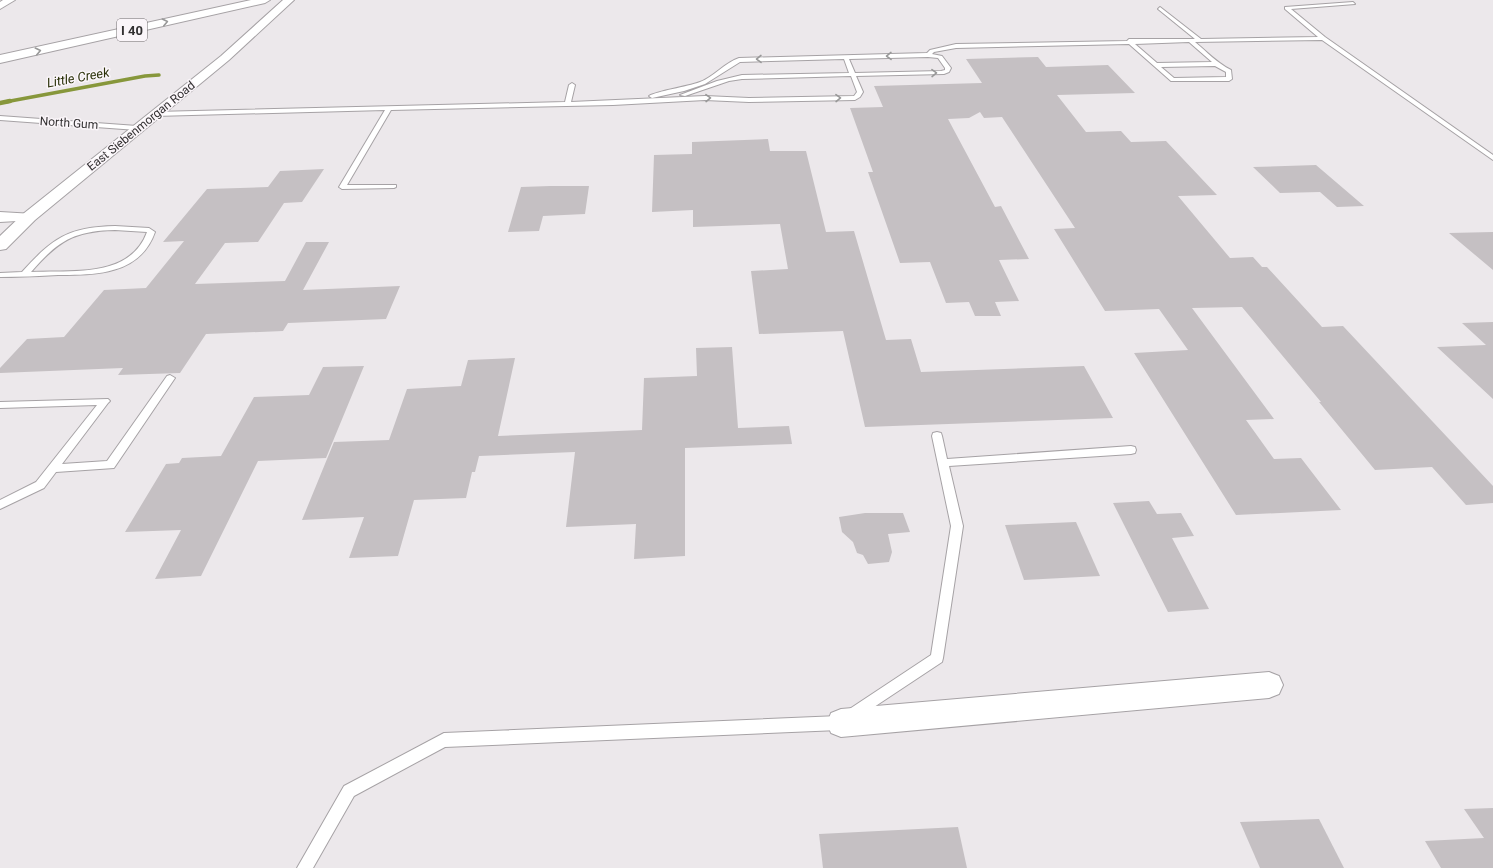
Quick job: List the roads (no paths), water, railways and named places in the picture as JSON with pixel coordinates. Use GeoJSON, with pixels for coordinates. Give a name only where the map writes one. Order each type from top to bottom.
{"type":"FeatureCollection","features":[{"type":"Feature","properties":{"kind":"main road","name":"I 40"},"geometry":{"type":"LineString","coordinates":[[0,59],[265,0]]}},
{"type":"Feature","properties":{"kind":"main road","name":"East Siebenmorgan Road"},"geometry":{"type":"LineString","coordinates":[[0,245],[30,217],[225,58],[286,4]]}},
{"type":"Feature","properties":{"kind":"street"},"geometry":{"type":"LineString","coordinates":[[0,6],[10,0]]}},
{"type":"Feature","properties":{"kind":"street"},"geometry":{"type":"LineString","coordinates":[[0,217],[30,217]]}},
{"type":"Feature","properties":{"kind":"street"},"geometry":{"type":"LineString","coordinates":[[841,723],[1269,685]]}},
{"type":"Feature","properties":{"kind":"lane"},"geometry":{"type":"LineString","coordinates":[[1353,3],[1287,8],[1323,38],[1493,158]]}},
{"type":"Feature","properties":{"kind":"lane"},"geometry":{"type":"LineString","coordinates":[[1160,8],[1199,40]]}},
{"type":"Feature","properties":{"kind":"lane"},"geometry":{"type":"LineString","coordinates":[[928,55],[932,51],[956,46],[1129,41],[1323,38]]}},
{"type":"Feature","properties":{"kind":"lane"},"geometry":{"type":"LineString","coordinates":[[1129,41],[1173,80],[1229,79],[1229,71],[1216,64],[1208,55],[1189,40]]}},
{"type":"Feature","properties":{"kind":"lane"},"geometry":{"type":"LineString","coordinates":[[613,103],[692,87],[711,79],[727,66],[739,60],[928,55],[940,57],[948,70],[942,73],[742,77],[729,79],[699,91],[661,100]]}},
{"type":"Feature","properties":{"kind":"lane"},"geometry":{"type":"LineString","coordinates":[[155,114],[613,103],[710,98],[749,100],[855,98],[860,92],[846,58]]}},
{"type":"Feature","properties":{"kind":"lane"},"geometry":{"type":"LineString","coordinates":[[1156,65],[1216,64]]}},
{"type":"Feature","properties":{"kind":"lane"},"geometry":{"type":"LineString","coordinates":[[727,66],[729,79]]}},
{"type":"Feature","properties":{"kind":"lane"},"geometry":{"type":"LineString","coordinates":[[568,104],[572,85]]}},
{"type":"Feature","properties":{"kind":"lane"},"geometry":{"type":"LineString","coordinates":[[390,108],[342,187],[394,186]]}},
{"type":"Feature","properties":{"kind":"lane","name":"North Gum"},"geometry":{"type":"LineString","coordinates":[[0,118],[138,128]]}},
{"type":"Feature","properties":{"kind":"lane"},"geometry":{"type":"LineString","coordinates":[[0,276],[86,273],[117,268],[133,258],[150,238],[151,232],[149,230],[124,228],[76,233],[58,241],[24,275]]}},
{"type":"Feature","properties":{"kind":"lane"},"geometry":{"type":"LineString","coordinates":[[53,468],[110,465],[170,378]]}},
{"type":"Feature","properties":{"kind":"lane"},"geometry":{"type":"LineString","coordinates":[[0,404],[105,401],[40,485],[0,505]]}},
{"type":"Feature","properties":{"kind":"lane"},"geometry":{"type":"LineString","coordinates":[[305,868],[349,791],[444,740],[841,723],[937,658],[957,526],[937,436]]}},
{"type":"Feature","properties":{"kind":"lane"},"geometry":{"type":"LineString","coordinates":[[943,463],[1131,450]]}},
{"type":"Feature","properties":{"kind":"waterway","name":"Little Creek"},"geometry":{"type":"LineString","coordinates":[[5,102],[145,76],[159,75]]}},
{"type":"Feature","properties":{"kind":"waterway","name":"Little Creek"},"geometry":{"type":"LineString","coordinates":[[5,102],[10,101]]}},
{"type":"Feature","properties":{"kind":"waterway","name":"Little Creek"},"geometry":{"type":"LineString","coordinates":[[0,103],[5,102]]}}]}
